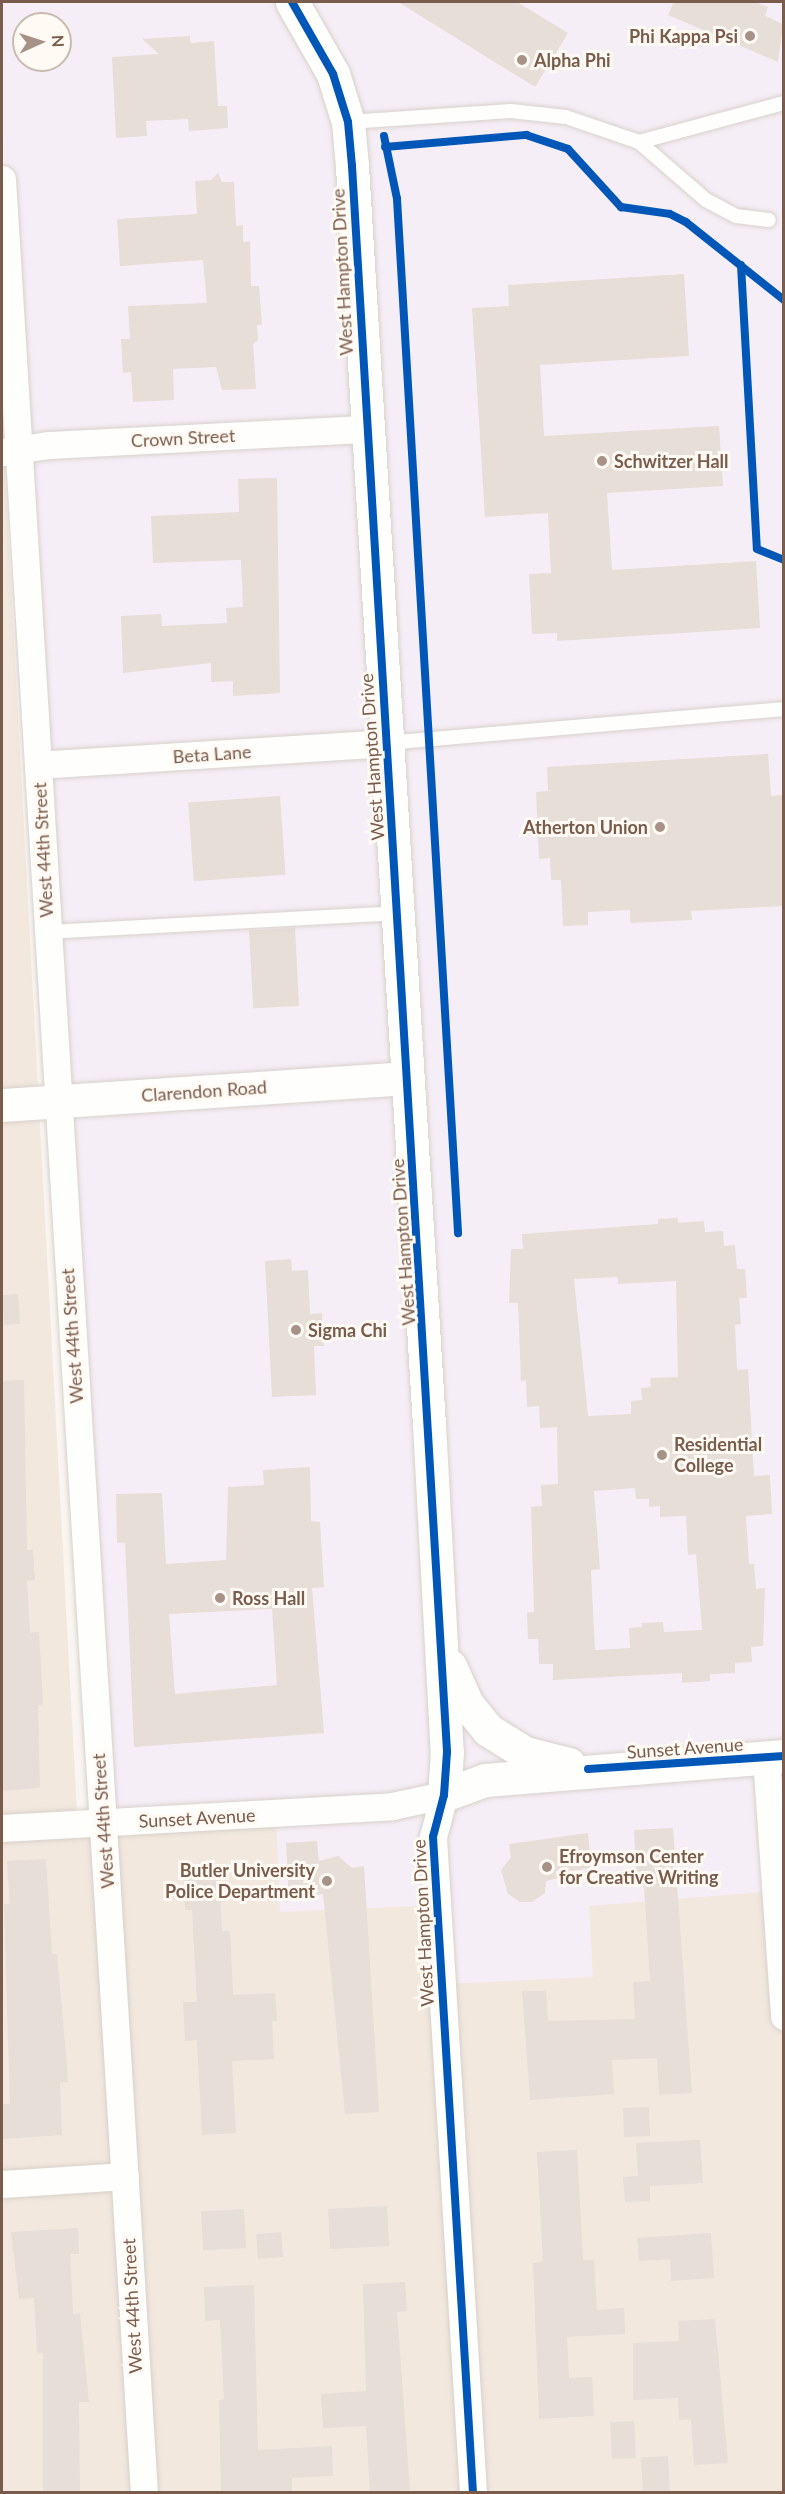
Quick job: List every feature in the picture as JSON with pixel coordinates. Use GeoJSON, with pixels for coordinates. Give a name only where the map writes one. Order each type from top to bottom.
{"type":"FeatureCollection","features":[{"type":"Feature","properties":{"kind":"street","name":"West Hampton Drive"},"geometry":{"type":"LineString","coordinates":[[292,2],[333,74],[348,122],[365,429],[398,913],[447,1752],[444,1795],[433,1837],[473,2493]]}},
{"type":"Feature","properties":{"kind":"street","name":"West 44th Street"},"geometry":{"type":"LineString","coordinates":[[2,179],[10,450],[38,765],[144,2493]]}},
{"type":"Feature","properties":{"kind":"street","name":"Crown Street"},"geometry":{"type":"LineString","coordinates":[[10,450],[365,429]]}},
{"type":"Feature","properties":{"kind":"street","name":"Beta Lane"},"geometry":{"type":"LineString","coordinates":[[38,765],[387,743]]}},
{"type":"Feature","properties":{"kind":"street","name":"Clarendon Road"},"geometry":{"type":"LineString","coordinates":[[2,1105],[406,1078]]}},
{"type":"Feature","properties":{"kind":"street"},"geometry":{"type":"LineString","coordinates":[[441,1639],[459,1690],[488,1730],[525,1753],[588,1769]]}},
{"type":"Feature","properties":{"kind":"street"},"geometry":{"type":"LineString","coordinates":[[775,1757],[783,2016]]}},
{"type":"Feature","properties":{"kind":"street","name":"Sunset Avenue"},"geometry":{"type":"LineString","coordinates":[[2,1828],[392,1806],[444,1795],[475,1781],[588,1769],[775,1757]]}},
{"type":"Feature","properties":{"kind":"street"},"geometry":{"type":"LineString","coordinates":[[2,2184],[125,2176]]}},
{"type":"Feature","properties":{"kind":"lane"},"geometry":{"type":"LineString","coordinates":[[639,142],[783,103]]}},
{"type":"Feature","properties":{"kind":"lane"},"geometry":{"type":"LineString","coordinates":[[348,122],[511,111],[566,117],[639,142],[706,200],[736,216],[769,220]]}},
{"type":"Feature","properties":{"kind":"lane"},"geometry":{"type":"LineString","coordinates":[[387,743],[783,709]]}},
{"type":"Feature","properties":{"kind":"lane"},"geometry":{"type":"LineString","coordinates":[[47,932],[398,913]]}},
{"type":"Feature","properties":{"kind":"shaded area"},"geometry":{"type":"Polygon","coordinates":[[[2,2],[783,2],[784,1756],[765,1758],[775,1891],[589,1906],[593,1977],[446,1984],[437,1905],[280,1912],[276,1812],[101,1823],[66,1115],[2,121],[2,2]]]}},
{"type":"Feature","properties":{"kind":"shaded area"},"geometry":{"type":"Polygon","coordinates":[[[2,418],[78,1832],[470,1797],[783,1781],[783,2492],[2,2492],[2,418]]]}},
{"type":"Feature","properties":{"kind":"building","name":"Alpha Phi"},"geometry":{"type":"Polygon","coordinates":[[[398,2],[517,2],[568,33],[535,87],[398,2]]]}},
{"type":"Feature","properties":{"kind":"building","name":"Phi Kappa Psi"},"geometry":{"type":"Polygon","coordinates":[[[674,2],[755,2],[768,7],[765,16],[783,24],[778,62],[668,15],[674,2]]]}},
{"type":"Feature","properties":{"kind":"building"},"geometry":{"type":"Polygon","coordinates":[[[190,36],[190,43],[214,41],[218,106],[227,106],[228,128],[189,131],[188,119],[146,121],[147,136],[116,138],[112,57],[159,54],[142,39],[190,36]]]}},
{"type":"Feature","properties":{"kind":"building"},"geometry":{"type":"Polygon","coordinates":[[[218,173],[222,182],[234,182],[236,226],[243,225],[243,242],[250,241],[251,286],[259,286],[262,325],[257,325],[258,340],[253,344],[256,389],[222,390],[216,367],[173,369],[174,400],[133,402],[131,372],[123,373],[121,339],[130,339],[128,306],[207,303],[203,260],[120,266],[117,219],[197,214],[195,181],[211,180],[218,173]]]}},
{"type":"Feature","properties":{"kind":"building","name":"Schwitzer Hall"},"geometry":{"type":"Polygon","coordinates":[[[684,274],[689,356],[540,365],[544,436],[719,426],[723,486],[607,493],[612,570],[756,561],[760,628],[557,641],[557,633],[532,634],[529,574],[551,573],[548,513],[485,517],[472,308],[509,306],[508,285],[684,274]]]}},
{"type":"Feature","properties":{"kind":"building"},"geometry":{"type":"Polygon","coordinates":[[[277,478],[280,693],[233,696],[233,681],[211,682],[211,663],[123,673],[121,616],[161,614],[162,626],[227,623],[226,608],[243,607],[241,560],[153,563],[151,516],[239,512],[238,479],[277,478]]]}},
{"type":"Feature","properties":{"kind":"building","name":"Atherton Union"},"geometry":{"type":"Polygon","coordinates":[[[768,754],[771,796],[783,795],[783,906],[691,911],[692,920],[630,923],[630,910],[588,912],[588,925],[563,926],[561,880],[551,880],[550,858],[539,859],[536,792],[548,791],[547,767],[768,754]]]}},
{"type":"Feature","properties":{"kind":"building"},"geometry":{"type":"Polygon","coordinates":[[[280,796],[286,875],[194,881],[188,802],[280,796]]]}},
{"type":"Feature","properties":{"kind":"building"},"geometry":{"type":"Polygon","coordinates":[[[295,928],[299,1006],[253,1008],[249,930],[295,928]]]}},
{"type":"Feature","properties":{"kind":"building","name":"Residential College"},"geometry":{"type":"Polygon","coordinates":[[[678,1218],[678,1223],[704,1221],[705,1232],[723,1231],[724,1246],[735,1245],[737,1269],[745,1269],[747,1298],[739,1298],[741,1324],[735,1325],[737,1370],[748,1369],[754,1476],[770,1475],[772,1514],[746,1516],[749,1564],[754,1564],[756,1589],[765,1588],[763,1646],[751,1647],[752,1662],[735,1663],[735,1673],[710,1674],[710,1681],[682,1683],[682,1673],[553,1680],[553,1664],[539,1664],[538,1639],[528,1639],[527,1613],[534,1612],[531,1507],[542,1506],[541,1485],[558,1484],[557,1427],[540,1428],[539,1406],[527,1407],[526,1380],[521,1381],[518,1303],[509,1303],[511,1249],[523,1249],[522,1234],[658,1224],[658,1219],[678,1218]],[[618,1277],[574,1279],[588,1416],[631,1414],[631,1401],[642,1400],[641,1388],[651,1387],[650,1378],[678,1377],[676,1281],[618,1284],[618,1277]],[[635,1488],[594,1491],[600,1569],[591,1570],[595,1650],[630,1648],[629,1628],[642,1627],[642,1623],[663,1622],[664,1632],[702,1630],[696,1554],[688,1555],[686,1516],[660,1517],[660,1506],[649,1507],[649,1499],[636,1499],[635,1488]]]}},
{"type":"Feature","properties":{"kind":"building","name":"Sigma Chi"},"geometry":{"type":"Polygon","coordinates":[[[291,1259],[292,1271],[308,1270],[310,1314],[322,1313],[324,1346],[314,1346],[316,1395],[272,1397],[265,1261],[291,1259]]]}},
{"type":"Feature","properties":{"kind":"building"},"geometry":{"type":"Polygon","coordinates":[[[18,1294],[20,1324],[4,1325],[2,1295],[18,1294]]]}},
{"type":"Feature","properties":{"kind":"building"},"geometry":{"type":"Polygon","coordinates":[[[24,1380],[27,1550],[33,1550],[35,1580],[27,1581],[30,1633],[39,1632],[43,1705],[38,1705],[40,1788],[2,1791],[2,1381],[24,1380]]]}},
{"type":"Feature","properties":{"kind":"building","name":"Ross Hall"},"geometry":{"type":"Polygon","coordinates":[[[310,1467],[311,1521],[320,1522],[324,1587],[312,1588],[324,1733],[134,1747],[125,1543],[117,1543],[116,1494],[162,1493],[166,1564],[226,1560],[228,1487],[264,1485],[263,1470],[310,1467]],[[272,1609],[169,1614],[175,1694],[277,1685],[272,1609]]]}},
{"type":"Feature","properties":{"kind":"building"},"geometry":{"type":"Polygon","coordinates":[[[673,1828],[692,2093],[659,2095],[657,2058],[612,2060],[614,2094],[530,2100],[522,1991],[546,1991],[548,2021],[635,2019],[633,1982],[650,1981],[644,1885],[637,1885],[634,1830],[673,1828]]]}},
{"type":"Feature","properties":{"kind":"building","name":"Efroymson Center for Creative Writing"},"geometry":{"type":"Polygon","coordinates":[[[588,1833],[591,1868],[559,1873],[560,1878],[546,1881],[545,1893],[532,1902],[520,1902],[508,1894],[501,1870],[511,1857],[509,1844],[588,1833]]]}},
{"type":"Feature","properties":{"kind":"building"},"geometry":{"type":"Polygon","coordinates":[[[317,1841],[319,1861],[338,1856],[352,1868],[364,1866],[379,2112],[345,2114],[323,1894],[289,1899],[286,1843],[317,1841]]]}},
{"type":"Feature","properties":{"kind":"building"},"geometry":{"type":"Polygon","coordinates":[[[46,1859],[52,1954],[57,1954],[68,2082],[60,2082],[62,2135],[2,2139],[2,2104],[10,2104],[4,1904],[10,1904],[7,1861],[46,1859]]]}},
{"type":"Feature","properties":{"kind":"building"},"geometry":{"type":"Polygon","coordinates":[[[219,1870],[222,1931],[230,1931],[233,1995],[275,1993],[277,2021],[272,2021],[274,2059],[232,2061],[236,2133],[202,2135],[197,2040],[185,2041],[183,2002],[197,2002],[192,1910],[185,1910],[183,1872],[219,1870]]]}},
{"type":"Feature","properties":{"kind":"building"},"geometry":{"type":"Polygon","coordinates":[[[649,2107],[650,2136],[624,2137],[623,2108],[649,2107]]]}},
{"type":"Feature","properties":{"kind":"building"},"geometry":{"type":"Polygon","coordinates":[[[700,2140],[703,2183],[650,2186],[650,2201],[625,2202],[623,2177],[638,2176],[636,2143],[700,2140]]]}},
{"type":"Feature","properties":{"kind":"building"},"geometry":{"type":"Polygon","coordinates":[[[577,2150],[583,2260],[594,2260],[597,2310],[624,2308],[625,2334],[567,2337],[569,2378],[592,2377],[594,2416],[539,2419],[533,2263],[543,2262],[537,2152],[577,2150]]]}},
{"type":"Feature","properties":{"kind":"building"},"geometry":{"type":"Polygon","coordinates":[[[387,2206],[389,2246],[330,2249],[328,2209],[387,2206]]]}},
{"type":"Feature","properties":{"kind":"building"},"geometry":{"type":"Polygon","coordinates":[[[244,2209],[246,2248],[203,2250],[201,2211],[244,2209]]]}},
{"type":"Feature","properties":{"kind":"building"},"geometry":{"type":"Polygon","coordinates":[[[78,2228],[79,2254],[70,2254],[73,2314],[80,2313],[89,2402],[79,2402],[80,2493],[43,2493],[43,2353],[37,2353],[34,2298],[19,2299],[11,2232],[78,2228]]]}},
{"type":"Feature","properties":{"kind":"building"},"geometry":{"type":"Polygon","coordinates":[[[281,2232],[283,2257],[258,2259],[256,2234],[281,2232]]]}},
{"type":"Feature","properties":{"kind":"building"},"geometry":{"type":"Polygon","coordinates":[[[711,2233],[714,2278],[671,2281],[670,2259],[639,2261],[637,2238],[711,2233]]]}},
{"type":"Feature","properties":{"kind":"building"},"geometry":{"type":"Polygon","coordinates":[[[405,2282],[407,2311],[397,2312],[410,2490],[370,2492],[366,2426],[323,2428],[321,2394],[366,2391],[363,2284],[405,2282]]]}},
{"type":"Feature","properties":{"kind":"building"},"geometry":{"type":"Polygon","coordinates":[[[254,2285],[258,2450],[332,2446],[333,2476],[292,2478],[292,2493],[221,2493],[219,2400],[224,2399],[220,2320],[205,2321],[204,2287],[254,2285]]]}},
{"type":"Feature","properties":{"kind":"building"},"geometry":{"type":"Polygon","coordinates":[[[715,2319],[728,2463],[694,2465],[691,2419],[679,2420],[678,2398],[633,2400],[633,2343],[679,2341],[678,2321],[715,2319]]]}},
{"type":"Feature","properties":{"kind":"building"},"geometry":{"type":"Polygon","coordinates":[[[634,2421],[636,2458],[612,2459],[610,2422],[634,2421]]]}},
{"type":"Feature","properties":{"kind":"building"},"geometry":{"type":"Polygon","coordinates":[[[668,2456],[670,2492],[643,2492],[641,2457],[668,2456]]]}},
{"type":"Feature","properties":{"kind":"cycle path"},"geometry":{"type":"LineString","coordinates":[[292,2],[333,74],[348,122],[352,166],[447,1752],[444,1795],[433,1837],[473,2492]]}},
{"type":"Feature","properties":{"kind":"cycle path"},"geometry":{"type":"LineString","coordinates":[[385,147],[526,135],[568,149],[621,207],[670,214],[686,222],[784,300]]}},
{"type":"Feature","properties":{"kind":"cycle path"},"geometry":{"type":"LineString","coordinates":[[384,136],[397,199],[458,1233]]}},
{"type":"Feature","properties":{"kind":"cycle path"},"geometry":{"type":"LineString","coordinates":[[741,265],[757,549],[784,560]]}},
{"type":"Feature","properties":{"kind":"cycle path"},"geometry":{"type":"LineString","coordinates":[[588,1769],[784,1756]]}},
{"type":"Feature","properties":{"kind":"place","name":"Phi Kappa Psi"},"geometry":{"type":"Point","coordinates":[750,36]}},
{"type":"Feature","properties":{"kind":"place","name":"Alpha Phi"},"geometry":{"type":"Point","coordinates":[522,60]}},
{"type":"Feature","properties":{"kind":"place","name":"Schwitzer Hall"},"geometry":{"type":"Point","coordinates":[602,461]}},
{"type":"Feature","properties":{"kind":"place","name":"Atherton Union"},"geometry":{"type":"Point","coordinates":[660,827]}},
{"type":"Feature","properties":{"kind":"place","name":"Sigma Chi"},"geometry":{"type":"Point","coordinates":[296,1330]}},
{"type":"Feature","properties":{"kind":"place","name":"Residential College"},"geometry":{"type":"Point","coordinates":[662,1455]}},
{"type":"Feature","properties":{"kind":"place","name":"Ross Hall"},"geometry":{"type":"Point","coordinates":[220,1598]}},
{"type":"Feature","properties":{"kind":"place","name":"Efroymson Center for Creative Writing"},"geometry":{"type":"Point","coordinates":[547,1867]}},
{"type":"Feature","properties":{"kind":"place","name":"Butler University Police Department"},"geometry":{"type":"Point","coordinates":[327,1881]}}]}
